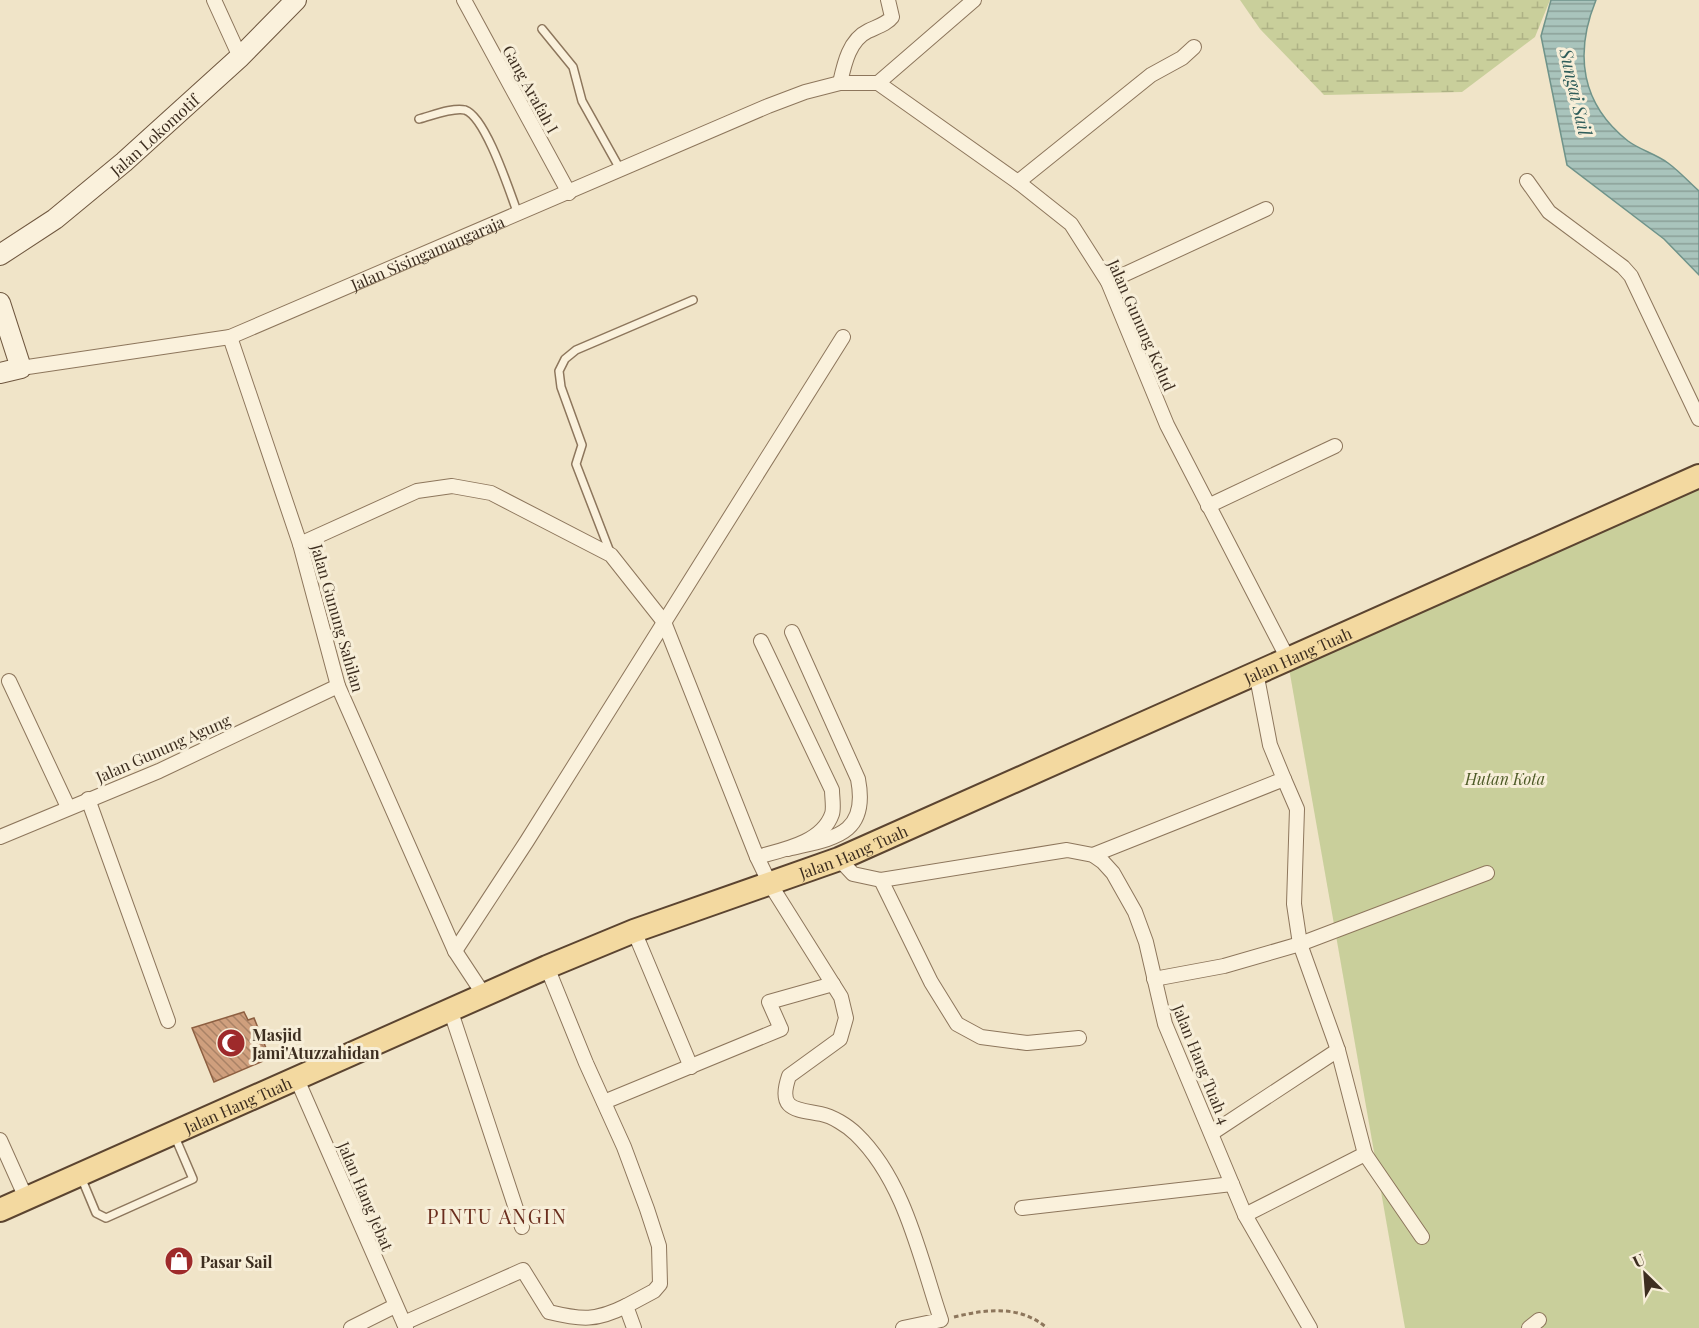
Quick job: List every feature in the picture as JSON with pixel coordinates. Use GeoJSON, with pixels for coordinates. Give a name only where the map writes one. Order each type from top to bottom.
{"type":"FeatureCollection","features":[{"type":"Feature","properties":{"kind":"main road","name":"Jalan Hang Tuah"},"geometry":{"type":"LineString","coordinates":[[0,1210],[547,967],[634,931],[839,859],[1287,657],[1699,476]]}},
{"type":"Feature","properties":{"kind":"street"},"geometry":{"type":"LineString","coordinates":[[214,0],[240,57]]}},
{"type":"Feature","properties":{"kind":"street","name":"Jalan Lokomotif"},"geometry":{"type":"LineString","coordinates":[[0,255],[55,219],[240,57],[296,0]]}},
{"type":"Feature","properties":{"kind":"street","name":"Gang Arafah I"},"geometry":{"type":"LineString","coordinates":[[464,0],[569,193]]}},
{"type":"Feature","properties":{"kind":"street"},"geometry":{"type":"LineString","coordinates":[[888,0],[892,17],[890,21],[864,32],[855,42],[845,60],[840,83],[878,83],[974,0]]}},
{"type":"Feature","properties":{"kind":"street"},"geometry":{"type":"LineString","coordinates":[[1018,182],[1151,75],[1182,58],[1194,47]]}},
{"type":"Feature","properties":{"kind":"street","name":"Jalan Sisingamangaraja"},"geometry":{"type":"LineString","coordinates":[[0,373],[230,337],[768,106],[805,92],[840,83]]}},
{"type":"Feature","properties":{"kind":"street","name":"Jalan Gunung Kelud"},"geometry":{"type":"LineString","coordinates":[[878,83],[1018,182],[1071,224],[1108,282],[1167,425],[1287,657]]}},
{"type":"Feature","properties":{"kind":"street"},"geometry":{"type":"LineString","coordinates":[[1527,181],[1549,212],[1623,267],[1630,276],[1699,419]]}},
{"type":"Feature","properties":{"kind":"street"},"geometry":{"type":"LineString","coordinates":[[1108,282],[1266,209]]}},
{"type":"Feature","properties":{"kind":"street"},"geometry":{"type":"LineString","coordinates":[[0,303],[21,368]]}},
{"type":"Feature","properties":{"kind":"street","name":"Jalan Gunung Sahilan"},"geometry":{"type":"LineString","coordinates":[[230,337],[300,544],[338,686],[455,951],[484,994]]}},
{"type":"Feature","properties":{"kind":"street"},"geometry":{"type":"LineString","coordinates":[[455,951],[527,841],[843,337]]}},
{"type":"Feature","properties":{"kind":"street"},"geometry":{"type":"LineString","coordinates":[[1208,506],[1335,446]]}},
{"type":"Feature","properties":{"kind":"street"},"geometry":{"type":"LineString","coordinates":[[300,544],[417,491],[452,486],[491,493],[610,555],[664,622],[757,857],[770,884],[833,984],[844,1008],[845,1030],[840,1039],[789,1076],[785,1094],[789,1105],[797,1111],[823,1114],[843,1124],[856,1134],[881,1166],[898,1196],[941,1320],[903,1328]]}},
{"type":"Feature","properties":{"kind":"street"},"geometry":{"type":"LineString","coordinates":[[757,857],[843,834],[855,821],[862,799],[858,778],[792,632]]}},
{"type":"Feature","properties":{"kind":"street"},"geometry":{"type":"LineString","coordinates":[[761,641],[832,790],[832,814],[816,835],[788,849]]}},
{"type":"Feature","properties":{"kind":"street"},"geometry":{"type":"LineString","coordinates":[[1256,672],[1270,745],[1297,809],[1294,904],[1300,944],[1338,1050],[1365,1154],[1422,1237]]}},
{"type":"Feature","properties":{"kind":"street"},"geometry":{"type":"LineString","coordinates":[[9,681],[68,807]]}},
{"type":"Feature","properties":{"kind":"street","name":"Jalan Gunung Agung"},"geometry":{"type":"LineString","coordinates":[[0,837],[159,771],[338,686]]}},
{"type":"Feature","properties":{"kind":"street"},"geometry":{"type":"LineString","coordinates":[[839,859],[853,874],[881,880],[1067,850],[1093,855],[1284,779]]}},
{"type":"Feature","properties":{"kind":"street"},"geometry":{"type":"LineString","coordinates":[[88,799],[168,1021]]}},
{"type":"Feature","properties":{"kind":"street","name":"Jalan Hang Tuah 4"},"geometry":{"type":"LineString","coordinates":[[1093,855],[1113,873],[1135,912],[1146,942],[1166,1024],[1245,1215],[1310,1328]]}},
{"type":"Feature","properties":{"kind":"street"},"geometry":{"type":"LineString","coordinates":[[1154,980],[1224,966],[1300,944],[1486,873]]}},
{"type":"Feature","properties":{"kind":"street"},"geometry":{"type":"LineString","coordinates":[[881,880],[931,981],[957,1024],[981,1037],[1027,1043],[1079,1038]]}},
{"type":"Feature","properties":{"kind":"street"},"geometry":{"type":"LineString","coordinates":[[634,931],[691,1067]]}},
{"type":"Feature","properties":{"kind":"street"},"geometry":{"type":"LineString","coordinates":[[405,1325],[523,1270],[549,1312],[570,1317],[602,1318],[654,1291],[660,1284],[659,1246],[624,1147],[547,967]]}},
{"type":"Feature","properties":{"kind":"street"},"geometry":{"type":"LineString","coordinates":[[604,1102],[781,1029],[769,1002],[833,984]]}},
{"type":"Feature","properties":{"kind":"street"},"geometry":{"type":"LineString","coordinates":[[450,1009],[522,1227]]}},
{"type":"Feature","properties":{"kind":"street"},"geometry":{"type":"LineString","coordinates":[[1212,1132],[1338,1050]]}},
{"type":"Feature","properties":{"kind":"street","name":"Jalan Hang Jebat"},"geometry":{"type":"LineString","coordinates":[[296,1077],[405,1325]]}},
{"type":"Feature","properties":{"kind":"street"},"geometry":{"type":"LineString","coordinates":[[0,1140],[26,1198]]}},
{"type":"Feature","properties":{"kind":"street"},"geometry":{"type":"LineString","coordinates":[[1245,1215],[1365,1154]]}},
{"type":"Feature","properties":{"kind":"street"},"geometry":{"type":"LineString","coordinates":[[1022,1208],[1232,1184]]}},
{"type":"Feature","properties":{"kind":"street"},"geometry":{"type":"LineString","coordinates":[[351,1328],[395,1306]]}},
{"type":"Feature","properties":{"kind":"street"},"geometry":{"type":"LineString","coordinates":[[626,1306],[634,1328]]}},
{"type":"Feature","properties":{"kind":"lane"},"geometry":{"type":"LineString","coordinates":[[542,29],[573,67],[582,101],[620,170]]}},
{"type":"Feature","properties":{"kind":"lane"},"geometry":{"type":"LineString","coordinates":[[419,119],[466,110],[477,120],[499,164],[518,215]]}},
{"type":"Feature","properties":{"kind":"lane"},"geometry":{"type":"LineString","coordinates":[[610,555],[576,464],[582,445],[561,387],[559,372],[565,359],[576,350],[693,300]]}},
{"type":"Feature","properties":{"kind":"lane"},"geometry":{"type":"LineString","coordinates":[[79,1173],[96,1213],[106,1218],[117,1214],[193,1179],[173,1132]]}},
{"type":"Feature","properties":{"kind":"path"},"geometry":{"type":"LineString","coordinates":[[941,1320],[985,1310],[1013,1311],[1047,1328]]}},
{"type":"Feature","properties":{"kind":"green space"},"geometry":{"type":"Polygon","coordinates":[[[1240,0],[1550,0],[1535,37],[1462,92],[1324,95],[1260,29],[1240,0]]]}},
{"type":"Feature","properties":{"kind":"green space","name":"Hutan Kota"},"geometry":{"type":"Polygon","coordinates":[[[1699,484],[1699,1328],[1405,1328],[1287,657],[1699,484]]]}},
{"type":"Feature","properties":{"kind":"water","name":"Sungai Sail"},"geometry":{"type":"Polygon","coordinates":[[[1551,0],[1596,0],[1589,20],[1584,59],[1591,94],[1600,111],[1612,127],[1628,141],[1668,163],[1699,191],[1699,275],[1664,239],[1567,165],[1541,36],[1551,0]]]}},
{"type":"Feature","properties":{"kind":"building","name":"Masjid Jami'Atuzzahidan"},"geometry":{"type":"Polygon","coordinates":[[[244,1012],[248,1020],[254,1018],[270,1058],[214,1082],[192,1028],[244,1012]]]}},
{"type":"Feature","properties":{"kind":"place","name":"Masjid Jami'Atuzzahidan"},"geometry":{"type":"Point","coordinates":[231,1043]}},
{"type":"Feature","properties":{"kind":"place","name":"Pasar Sail"},"geometry":{"type":"Point","coordinates":[179,1261]}},
{"type":"Feature","properties":{"kind":"district","name":"PINTU ANGIN"},"geometry":{"type":"Point","coordinates":[497,1215]}}]}
